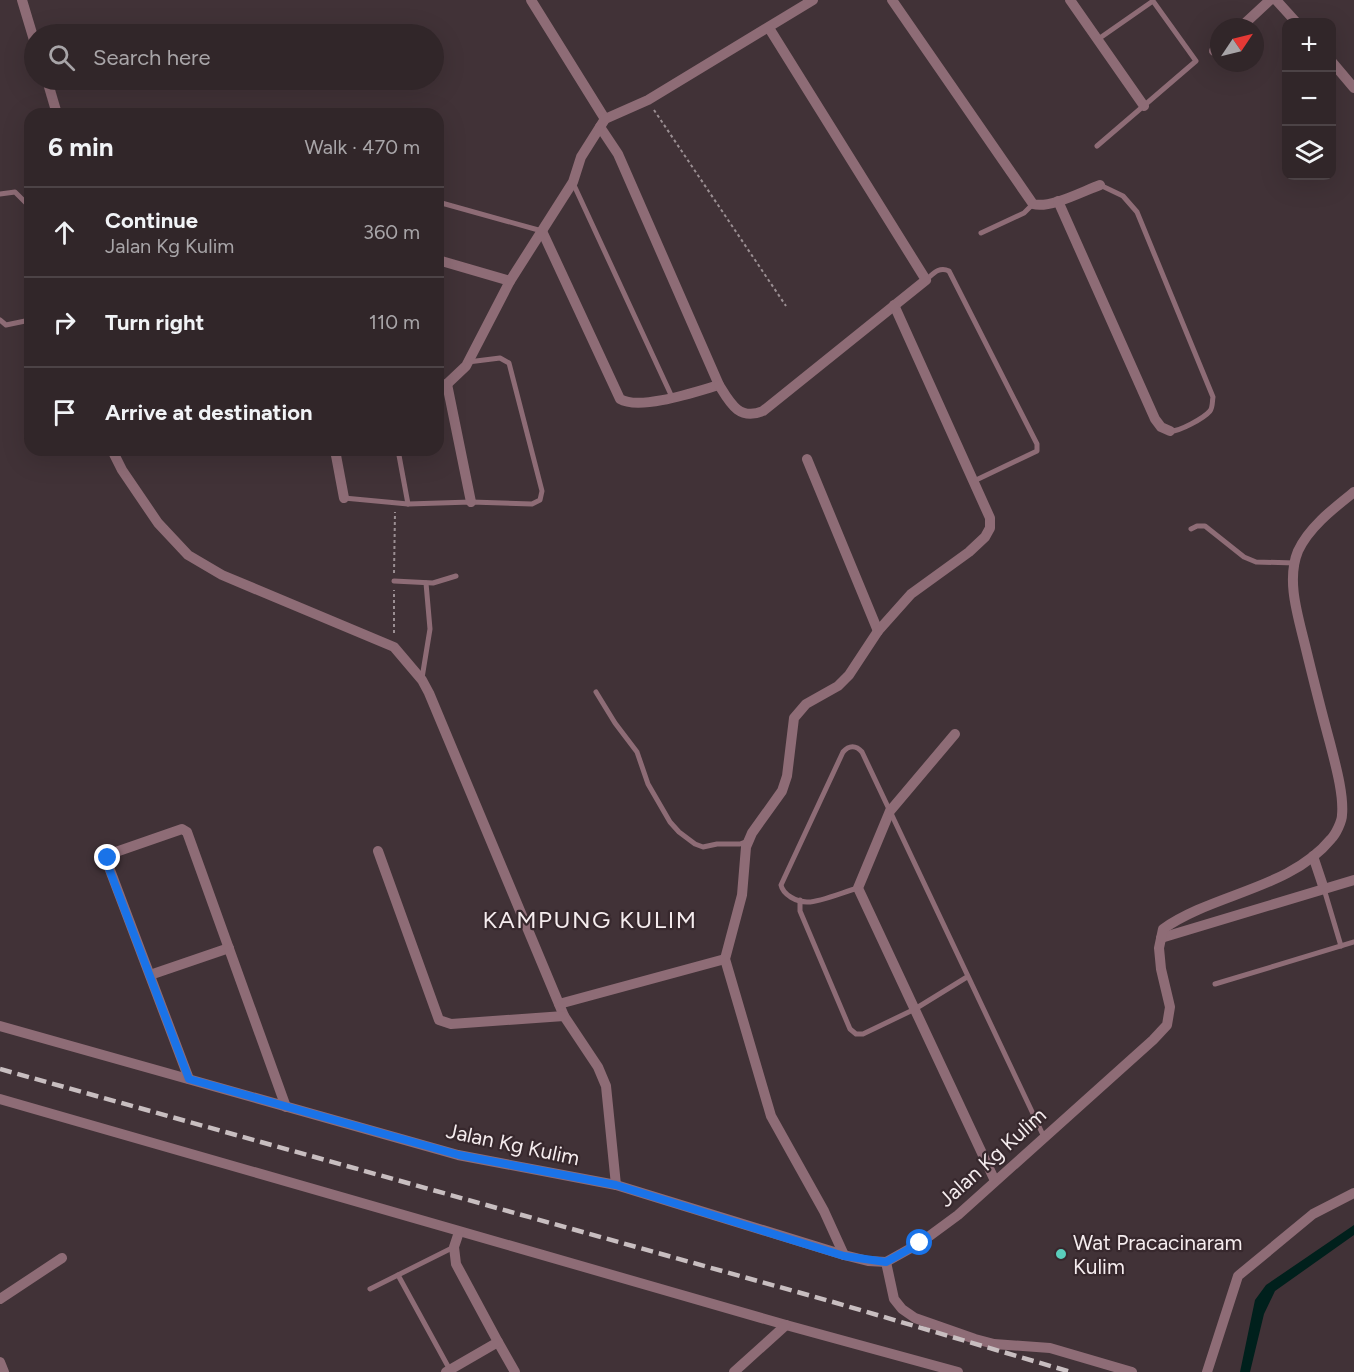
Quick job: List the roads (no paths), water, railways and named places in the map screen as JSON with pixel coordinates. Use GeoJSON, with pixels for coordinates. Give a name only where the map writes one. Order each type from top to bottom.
{"type":"FeatureCollection","features":[{"type":"Feature","properties":{"kind":"street"},"geometry":{"type":"LineString","coordinates":[[22,0],[29,24]]}},
{"type":"Feature","properties":{"kind":"street"},"geometry":{"type":"LineString","coordinates":[[531,0],[618,154],[719,385],[728,400],[738,411],[746,415],[754,415],[763,411],[926,280],[769,28]]}},
{"type":"Feature","properties":{"kind":"street"},"geometry":{"type":"LineString","coordinates":[[444,383],[468,362],[510,281],[573,182],[581,157],[602,123],[648,100],[813,0]]}},
{"type":"Feature","properties":{"kind":"street"},"geometry":{"type":"LineString","coordinates":[[892,0],[1033,204],[1039,206],[1058,201],[1100,185]]}},
{"type":"Feature","properties":{"kind":"street"},"geometry":{"type":"LineString","coordinates":[[1070,0],[1144,106]]}},
{"type":"Feature","properties":{"kind":"street"},"geometry":{"type":"LineString","coordinates":[[1251,18],[1270,0]]}},
{"type":"Feature","properties":{"kind":"street"},"geometry":{"type":"LineString","coordinates":[[1276,0],[1292,18]]}},
{"type":"Feature","properties":{"kind":"street"},"geometry":{"type":"LineString","coordinates":[[1336,67],[1354,88]]}},
{"type":"Feature","properties":{"kind":"street"},"geometry":{"type":"LineString","coordinates":[[50,90],[55,108]]}},
{"type":"Feature","properties":{"kind":"street"},"geometry":{"type":"LineString","coordinates":[[1058,201],[1155,419],[1161,427],[1170,431]]}},
{"type":"Feature","properties":{"kind":"street"},"geometry":{"type":"LineString","coordinates":[[542,231],[620,399],[632,402],[673,399],[719,385]]}},
{"type":"Feature","properties":{"kind":"street"},"geometry":{"type":"LineString","coordinates":[[444,262],[510,281]]}},
{"type":"Feature","properties":{"kind":"street"},"geometry":{"type":"LineString","coordinates":[[844,1256],[824,1211],[771,1116],[725,959],[742,895],[746,847],[782,791],[787,776],[794,718],[806,704],[838,687],[849,675],[878,631],[911,594],[969,552],[985,537],[990,528],[990,518],[894,305]]}},
{"type":"Feature","properties":{"kind":"street"},"geometry":{"type":"LineString","coordinates":[[444,393],[471,502]]}},
{"type":"Feature","properties":{"kind":"street"},"geometry":{"type":"LineString","coordinates":[[115,456],[158,523],[188,555],[222,575],[394,647],[422,680],[564,1016],[598,1067],[606,1086],[616,1185]]}},
{"type":"Feature","properties":{"kind":"street"},"geometry":{"type":"LineString","coordinates":[[336,456],[344,498]]}},
{"type":"Feature","properties":{"kind":"street"},"geometry":{"type":"LineString","coordinates":[[807,459],[878,631]]}},
{"type":"Feature","properties":{"kind":"street"},"geometry":{"type":"LineString","coordinates":[[1354,492],[1331,510],[1307,538],[1299,550],[1293,577],[1296,604],[1338,777],[1342,816],[1332,838],[1313,856],[1282,876],[1180,917],[1163,929],[1161,938],[1354,879]]}},
{"type":"Feature","properties":{"kind":"street"},"geometry":{"type":"LineString","coordinates":[[956,734],[890,811],[858,888],[995,1181]]}},
{"type":"Feature","properties":{"kind":"street"},"geometry":{"type":"LineString","coordinates":[[189,1079],[107,862],[110,854],[182,829],[187,832],[286,1107]]}},
{"type":"Feature","properties":{"kind":"street"},"geometry":{"type":"LineString","coordinates":[[378,851],[439,1020],[451,1024],[564,1016]]}},
{"type":"Feature","properties":{"kind":"street"},"geometry":{"type":"LineString","coordinates":[[1313,856],[1324,889]]}},
{"type":"Feature","properties":{"kind":"street","name":"Jalan Kg Kulim"},"geometry":{"type":"LineString","coordinates":[[0,1026],[459,1155],[616,1185],[844,1256],[886,1262],[920,1243],[958,1215],[1167,1025],[1170,1007],[1161,969],[1159,948],[1161,938]]}},
{"type":"Feature","properties":{"kind":"street"},"geometry":{"type":"LineString","coordinates":[[150,975],[229,948]]}},
{"type":"Feature","properties":{"kind":"street"},"geometry":{"type":"LineString","coordinates":[[559,1004],[725,959]]}},
{"type":"Feature","properties":{"kind":"street"},"geometry":{"type":"LineString","coordinates":[[0,1099],[459,1232],[958,1372]]}},
{"type":"Feature","properties":{"kind":"street"},"geometry":{"type":"LineString","coordinates":[[1207,1372],[1239,1276],[1313,1214],[1354,1193]]}},
{"type":"Feature","properties":{"kind":"street"},"geometry":{"type":"LineString","coordinates":[[459,1232],[454,1247],[456,1264],[514,1372]]}},
{"type":"Feature","properties":{"kind":"street"},"geometry":{"type":"LineString","coordinates":[[0,1299],[62,1258]]}},
{"type":"Feature","properties":{"kind":"street"},"geometry":{"type":"LineString","coordinates":[[886,1262],[894,1299],[902,1309],[915,1318],[994,1344],[1050,1348],[1132,1372]]}},
{"type":"Feature","properties":{"kind":"street"},"geometry":{"type":"LineString","coordinates":[[734,1372],[786,1325]]}},
{"type":"Feature","properties":{"kind":"street"},"geometry":{"type":"LineString","coordinates":[[448,1371],[498,1342]]}},
{"type":"Feature","properties":{"kind":"street"},"geometry":{"type":"LineString","coordinates":[[0,1362],[4,1372]]}},
{"type":"Feature","properties":{"kind":"lane"},"geometry":{"type":"LineString","coordinates":[[1097,146],[1196,59],[1153,1],[1098,39]]}},
{"type":"Feature","properties":{"kind":"lane"},"geometry":{"type":"LineString","coordinates":[[573,182],[673,399]]}},
{"type":"Feature","properties":{"kind":"lane"},"geometry":{"type":"LineString","coordinates":[[1100,185],[1123,196],[1137,212],[1212,396],[1212,409],[1208,414],[1180,430],[1170,431]]}},
{"type":"Feature","properties":{"kind":"lane"},"geometry":{"type":"LineString","coordinates":[[0,194],[15,192],[24,201]]}},
{"type":"Feature","properties":{"kind":"lane"},"geometry":{"type":"LineString","coordinates":[[444,204],[542,231]]}},
{"type":"Feature","properties":{"kind":"lane"},"geometry":{"type":"LineString","coordinates":[[981,233],[1024,213],[1033,204]]}},
{"type":"Feature","properties":{"kind":"lane"},"geometry":{"type":"LineString","coordinates":[[926,280],[938,270],[949,271],[1037,444],[1037,451],[973,481]]}},
{"type":"Feature","properties":{"kind":"lane"},"geometry":{"type":"LineString","coordinates":[[0,320],[6,325],[24,322]]}},
{"type":"Feature","properties":{"kind":"lane"},"geometry":{"type":"LineString","coordinates":[[344,498],[408,504],[536,503],[542,496],[509,363],[500,358],[468,362]]}},
{"type":"Feature","properties":{"kind":"lane"},"geometry":{"type":"LineString","coordinates":[[399,456],[408,504]]}},
{"type":"Feature","properties":{"kind":"lane"},"geometry":{"type":"LineString","coordinates":[[1191,529],[1205,526],[1244,557],[1256,562],[1295,563]]}},
{"type":"Feature","properties":{"kind":"lane"},"geometry":{"type":"LineString","coordinates":[[394,581],[433,584],[456,576]]}},
{"type":"Feature","properties":{"kind":"lane"},"geometry":{"type":"LineString","coordinates":[[422,680],[430,629],[426,583]]}},
{"type":"Feature","properties":{"kind":"lane"},"geometry":{"type":"LineString","coordinates":[[596,692],[615,723],[630,741],[648,784],[670,822],[679,832],[695,844],[704,847],[717,844],[740,844],[749,840]]}},
{"type":"Feature","properties":{"kind":"lane"},"geometry":{"type":"LineString","coordinates":[[858,888],[808,902],[783,893],[781,885],[843,752],[847,748],[858,748],[862,752],[1044,1137]]}},
{"type":"Feature","properties":{"kind":"lane"},"geometry":{"type":"LineString","coordinates":[[1324,889],[1341,946]]}},
{"type":"Feature","properties":{"kind":"lane"},"geometry":{"type":"LineString","coordinates":[[800,900],[800,911],[852,1032],[863,1034],[915,1009],[967,977]]}},
{"type":"Feature","properties":{"kind":"lane"},"geometry":{"type":"LineString","coordinates":[[1215,984],[1354,942]]}},
{"type":"Feature","properties":{"kind":"lane"},"geometry":{"type":"LineString","coordinates":[[370,1289],[454,1247]]}},
{"type":"Feature","properties":{"kind":"lane"},"geometry":{"type":"LineString","coordinates":[[398,1275],[448,1371]]}},
{"type":"Feature","properties":{"kind":"railway"},"geometry":{"type":"LineString","coordinates":[[0,1069],[833,1302],[1071,1372]]}},
{"type":"Feature","properties":{"kind":"place","name":"Wat Pracacinaram Kulim"},"geometry":{"type":"Point","coordinates":[1061,1254]}},
{"type":"Feature","properties":{"kind":"district","name":"KAMPUNG KULIM"},"geometry":{"type":"Point","coordinates":[590,919]}}]}
